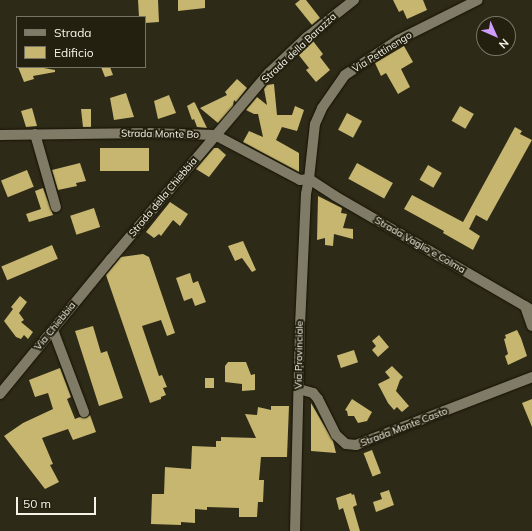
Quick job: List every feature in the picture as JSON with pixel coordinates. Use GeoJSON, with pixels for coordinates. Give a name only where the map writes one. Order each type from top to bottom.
{"type":"FeatureCollection","features":[{"type":"Feature","properties":{"kind":"street","name":"Strada della Barazza"},"geometry":{"type":"LineString","coordinates":[[215,135],[269,73],[308,37],[354,0]]}},
{"type":"Feature","properties":{"kind":"street","name":"Via Pettinengo"},"geometry":{"type":"LineString","coordinates":[[309,179],[315,124],[322,108],[345,75],[398,40],[478,0]]}},
{"type":"Feature","properties":{"kind":"street","name":"Strada Monte Bo"},"geometry":{"type":"LineString","coordinates":[[0,135],[149,133],[215,135],[300,180],[309,179]]}},
{"type":"Feature","properties":{"kind":"street"},"geometry":{"type":"LineString","coordinates":[[35,134],[56,207]]}},
{"type":"Feature","properties":{"kind":"street","name":"Strada della Chiebbia"},"geometry":{"type":"LineString","coordinates":[[110,259],[215,135]]}},
{"type":"Feature","properties":{"kind":"street","name":"Strada Vaglio e Colma"},"geometry":{"type":"LineString","coordinates":[[309,179],[335,196],[528,308]]}},
{"type":"Feature","properties":{"kind":"street","name":"Via Provinciale"},"geometry":{"type":"LineString","coordinates":[[295,531],[298,389],[306,194],[309,179]]}},
{"type":"Feature","properties":{"kind":"street","name":"Via Chiebbia"},"geometry":{"type":"LineString","coordinates":[[0,394],[110,259]]}},
{"type":"Feature","properties":{"kind":"street"},"geometry":{"type":"LineString","coordinates":[[528,308],[532,326]]}},
{"type":"Feature","properties":{"kind":"street"},"geometry":{"type":"LineString","coordinates":[[53,330],[84,412]]}},
{"type":"Feature","properties":{"kind":"street","name":"Strada Monte Casto"},"geometry":{"type":"LineString","coordinates":[[298,389],[313,393],[318,399],[336,435],[346,444],[356,445],[532,377]]}},
{"type":"Feature","properties":{"kind":"building"},"geometry":{"type":"Polygon","coordinates":[[[138,0],[158,0],[159,22],[146,23],[146,16],[139,16],[138,0]]]}},
{"type":"Feature","properties":{"kind":"building"},"geometry":{"type":"Polygon","coordinates":[[[178,0],[205,0],[205,8],[178,11],[178,0]]]}},
{"type":"Feature","properties":{"kind":"building"},"geometry":{"type":"Polygon","coordinates":[[[300,0],[306,0],[320,18],[312,25],[295,4],[300,0]]]}},
{"type":"Feature","properties":{"kind":"building"},"geometry":{"type":"Polygon","coordinates":[[[393,0],[423,0],[427,10],[407,19],[403,10],[399,12],[393,0]]]}},
{"type":"Feature","properties":{"kind":"building"},"geometry":{"type":"Polygon","coordinates":[[[313,41],[323,54],[320,57],[330,70],[316,82],[306,70],[309,68],[298,54],[313,41]]]}},
{"type":"Feature","properties":{"kind":"building"},"geometry":{"type":"Polygon","coordinates":[[[404,46],[413,62],[401,69],[410,87],[398,94],[386,73],[381,76],[375,63],[404,46]]]}},
{"type":"Feature","properties":{"kind":"building"},"geometry":{"type":"Polygon","coordinates":[[[18,68],[44,68],[55,70],[55,72],[33,76],[34,79],[24,82],[18,68]]]}},
{"type":"Feature","properties":{"kind":"building"},"geometry":{"type":"Polygon","coordinates":[[[101,68],[110,68],[113,75],[105,77],[101,68]]]}},
{"type":"Feature","properties":{"kind":"building"},"geometry":{"type":"Polygon","coordinates":[[[237,79],[247,88],[236,102],[234,100],[233,106],[218,123],[200,108],[227,95],[225,92],[237,79]]]}},
{"type":"Feature","properties":{"kind":"building"},"geometry":{"type":"Polygon","coordinates":[[[274,84],[277,115],[292,115],[295,106],[304,110],[297,131],[282,127],[276,140],[299,153],[299,172],[243,142],[249,131],[263,137],[258,114],[254,114],[246,110],[257,97],[267,105],[264,89],[267,85],[274,84]]]}},
{"type":"Feature","properties":{"kind":"building"},"geometry":{"type":"Polygon","coordinates":[[[126,93],[134,117],[114,120],[110,98],[126,93]]]}},
{"type":"Feature","properties":{"kind":"building"},"geometry":{"type":"Polygon","coordinates":[[[169,95],[176,113],[158,119],[154,101],[169,95]]]}},
{"type":"Feature","properties":{"kind":"building"},"geometry":{"type":"Polygon","coordinates":[[[194,102],[207,128],[197,127],[194,119],[192,120],[187,106],[194,102]]]}},
{"type":"Feature","properties":{"kind":"building"},"geometry":{"type":"Polygon","coordinates":[[[460,106],[474,114],[465,129],[452,121],[460,106]]]}},
{"type":"Feature","properties":{"kind":"building"},"geometry":{"type":"Polygon","coordinates":[[[32,108],[37,126],[26,127],[21,111],[32,108]]]}},
{"type":"Feature","properties":{"kind":"building"},"geometry":{"type":"Polygon","coordinates":[[[81,109],[91,109],[91,127],[83,127],[81,109]]]}},
{"type":"Feature","properties":{"kind":"building"},"geometry":{"type":"Polygon","coordinates":[[[347,113],[362,121],[353,138],[338,130],[347,113]]]}},
{"type":"Feature","properties":{"kind":"building"},"geometry":{"type":"Polygon","coordinates":[[[515,127],[522,131],[520,134],[532,140],[487,221],[476,215],[469,229],[480,236],[473,250],[443,233],[444,231],[404,209],[412,195],[463,222],[515,127]]]}},
{"type":"Feature","properties":{"kind":"building"},"geometry":{"type":"Polygon","coordinates":[[[100,148],[149,148],[149,171],[100,171],[100,148]]]}},
{"type":"Feature","properties":{"kind":"building"},"geometry":{"type":"Polygon","coordinates":[[[214,148],[218,148],[226,155],[209,177],[196,169],[214,148]]]}},
{"type":"Feature","properties":{"kind":"building"},"geometry":{"type":"Polygon","coordinates":[[[80,163],[86,181],[76,183],[77,186],[58,190],[52,170],[80,163]]]}},
{"type":"Feature","properties":{"kind":"building"},"geometry":{"type":"Polygon","coordinates":[[[357,163],[393,183],[384,199],[348,179],[357,163]]]}},
{"type":"Feature","properties":{"kind":"building"},"geometry":{"type":"Polygon","coordinates":[[[428,165],[442,173],[433,188],[420,180],[428,165]]]}},
{"type":"Feature","properties":{"kind":"building"},"geometry":{"type":"Polygon","coordinates":[[[27,170],[34,187],[8,197],[1,180],[27,170]]]}},
{"type":"Feature","properties":{"kind":"building"},"geometry":{"type":"Polygon","coordinates":[[[43,188],[53,215],[29,222],[26,214],[41,209],[35,191],[43,188]]]}},
{"type":"Feature","properties":{"kind":"building"},"geometry":{"type":"Polygon","coordinates":[[[318,196],[342,208],[341,213],[347,214],[343,228],[353,229],[353,239],[334,234],[333,246],[325,245],[325,238],[317,240],[318,196]]]}},
{"type":"Feature","properties":{"kind":"building"},"geometry":{"type":"Polygon","coordinates":[[[170,202],[188,214],[180,226],[173,220],[161,236],[159,234],[154,238],[146,232],[170,202]]]}},
{"type":"Feature","properties":{"kind":"building"},"geometry":{"type":"Polygon","coordinates":[[[94,208],[100,227],[76,235],[70,216],[94,208]]]}},
{"type":"Feature","properties":{"kind":"building"},"geometry":{"type":"Polygon","coordinates":[[[243,241],[256,270],[252,272],[242,258],[235,261],[228,246],[243,241]]]}},
{"type":"Feature","properties":{"kind":"building"},"geometry":{"type":"Polygon","coordinates":[[[52,245],[58,259],[7,280],[1,266],[52,245]]]}},
{"type":"Feature","properties":{"kind":"building"},"geometry":{"type":"Polygon","coordinates":[[[143,254],[149,257],[175,333],[167,336],[161,320],[142,326],[159,376],[162,375],[167,387],[163,388],[166,395],[161,397],[161,399],[150,403],[106,275],[121,257],[143,254]]]}},
{"type":"Feature","properties":{"kind":"building"},"geometry":{"type":"Polygon","coordinates":[[[190,273],[193,283],[198,281],[206,302],[195,306],[192,298],[184,301],[176,278],[190,273]]]}},
{"type":"Feature","properties":{"kind":"building"},"geometry":{"type":"Polygon","coordinates":[[[20,296],[27,302],[19,313],[24,320],[21,322],[33,332],[28,339],[24,335],[21,339],[16,337],[4,321],[13,309],[11,307],[20,296]]]}},
{"type":"Feature","properties":{"kind":"building"},"geometry":{"type":"Polygon","coordinates":[[[93,326],[101,353],[107,351],[123,398],[99,406],[75,331],[93,326]]]}},
{"type":"Feature","properties":{"kind":"building"},"geometry":{"type":"Polygon","coordinates":[[[517,330],[527,356],[508,365],[505,356],[508,354],[504,339],[506,338],[505,335],[517,330]]]}},
{"type":"Feature","properties":{"kind":"building"},"geometry":{"type":"Polygon","coordinates":[[[379,335],[389,347],[378,357],[372,350],[376,346],[372,341],[379,335]]]}},
{"type":"Feature","properties":{"kind":"building"},"geometry":{"type":"Polygon","coordinates":[[[354,350],[358,362],[341,368],[337,356],[354,350]]]}},
{"type":"Feature","properties":{"kind":"building"},"geometry":{"type":"Polygon","coordinates":[[[228,362],[246,362],[251,375],[255,374],[255,390],[242,391],[242,384],[225,382],[225,366],[228,362]]]}},
{"type":"Feature","properties":{"kind":"building"},"geometry":{"type":"Polygon","coordinates":[[[392,366],[403,377],[400,380],[396,391],[409,406],[402,412],[397,407],[394,410],[388,403],[378,384],[390,378],[385,372],[392,366]]]}},
{"type":"Feature","properties":{"kind":"building"},"geometry":{"type":"Polygon","coordinates":[[[60,368],[71,397],[67,399],[75,419],[80,417],[86,418],[90,415],[96,432],[73,440],[68,429],[42,438],[53,464],[50,465],[59,482],[45,489],[4,436],[23,423],[53,409],[48,393],[35,397],[29,380],[60,368]]]}},
{"type":"Feature","properties":{"kind":"building"},"geometry":{"type":"Polygon","coordinates":[[[205,378],[214,378],[214,388],[205,388],[205,378]]]}},
{"type":"Feature","properties":{"kind":"building"},"geometry":{"type":"Polygon","coordinates":[[[352,399],[372,412],[367,421],[358,423],[354,416],[348,416],[347,411],[345,410],[352,399]]]}},
{"type":"Feature","properties":{"kind":"building"},"geometry":{"type":"Polygon","coordinates":[[[532,399],[532,427],[522,403],[532,399]]]}},
{"type":"Feature","properties":{"kind":"building"},"geometry":{"type":"Polygon","coordinates":[[[311,403],[333,441],[336,453],[311,451],[311,403]]]}},
{"type":"Feature","properties":{"kind":"building"},"geometry":{"type":"Polygon","coordinates":[[[271,406],[289,406],[287,457],[261,457],[259,480],[264,480],[263,502],[258,502],[257,517],[239,517],[239,508],[207,507],[207,510],[195,509],[195,523],[181,522],[181,525],[151,524],[152,494],[164,494],[165,467],[191,469],[192,446],[216,447],[216,441],[221,441],[221,437],[256,438],[245,414],[257,415],[258,407],[271,410],[271,406]]]}},
{"type":"Feature","properties":{"kind":"building"},"geometry":{"type":"Polygon","coordinates":[[[372,450],[381,473],[373,477],[364,453],[372,450]]]}},
{"type":"Feature","properties":{"kind":"building"},"geometry":{"type":"Polygon","coordinates":[[[389,490],[394,505],[376,512],[373,502],[382,499],[380,493],[389,490]]]}},
{"type":"Feature","properties":{"kind":"building"},"geometry":{"type":"Polygon","coordinates":[[[351,493],[352,495],[354,494],[357,505],[353,507],[360,531],[350,531],[343,508],[339,510],[336,498],[351,493]]]}}]}
